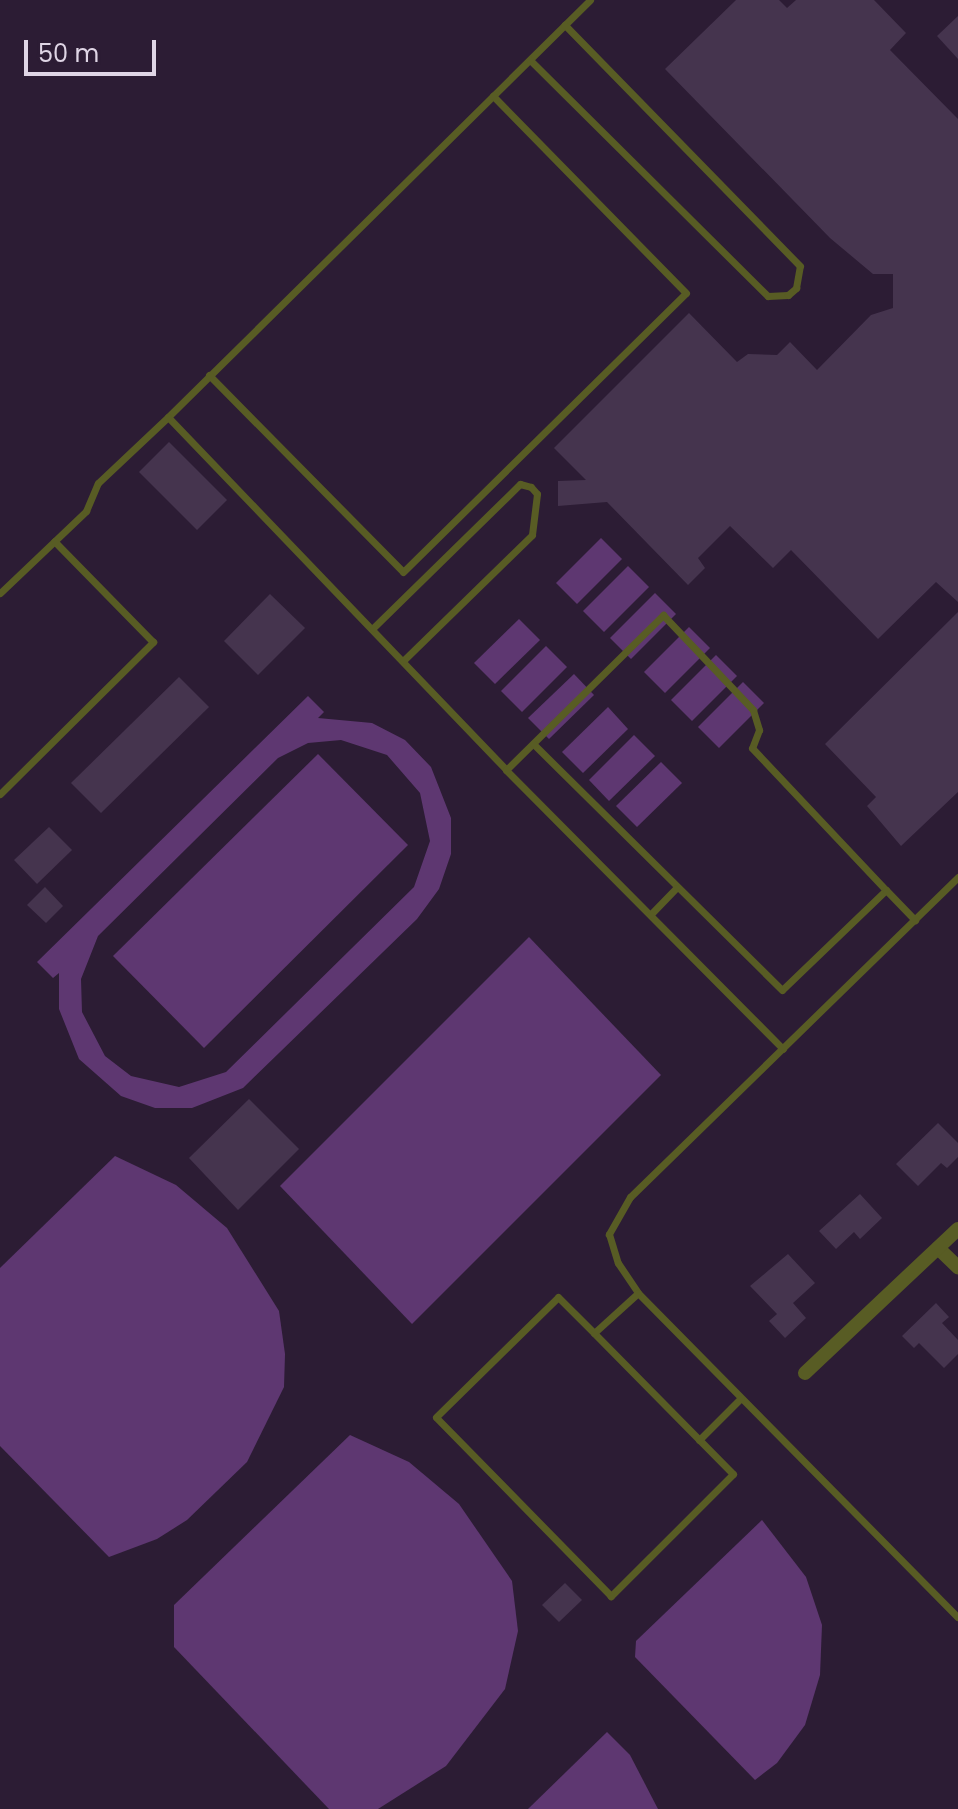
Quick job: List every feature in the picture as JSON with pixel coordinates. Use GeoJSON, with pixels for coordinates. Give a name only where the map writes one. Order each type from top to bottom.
{"type":"FeatureCollection","features":[{"type":"Feature","properties":{"kind":"street"},"geometry":{"type":"LineString","coordinates":[[805,1373],[958,1229]]}},
{"type":"Feature","properties":{"kind":"street"},"geometry":{"type":"LineString","coordinates":[[938,1248],[958,1267]]}},
{"type":"Feature","properties":{"kind":"lane"},"geometry":{"type":"LineString","coordinates":[[0,593],[86,511],[112,467],[168,417],[590,0]]}},
{"type":"Feature","properties":{"kind":"lane"},"geometry":{"type":"LineString","coordinates":[[530,60],[768,296],[788,295],[796,288],[800,266],[565,25]]}},
{"type":"Feature","properties":{"kind":"lane"},"geometry":{"type":"LineString","coordinates":[[209,375],[403,572],[686,293],[493,96]]}},
{"type":"Feature","properties":{"kind":"lane"},"geometry":{"type":"LineString","coordinates":[[168,417],[404,660],[506,770],[783,1049]]}},
{"type":"Feature","properties":{"kind":"lane"},"geometry":{"type":"LineString","coordinates":[[373,628],[520,484],[531,487],[537,494],[532,535],[404,660]]}},
{"type":"Feature","properties":{"kind":"lane"},"geometry":{"type":"LineString","coordinates":[[0,794],[153,642],[54,541]]}},
{"type":"Feature","properties":{"kind":"lane"},"geometry":{"type":"LineString","coordinates":[[506,770],[663,615],[753,710],[759,730],[752,748],[915,920]]}},
{"type":"Feature","properties":{"kind":"lane"},"geometry":{"type":"LineString","coordinates":[[533,744],[782,990],[886,890]]}},
{"type":"Feature","properties":{"kind":"lane"},"geometry":{"type":"LineString","coordinates":[[958,877],[616,1215],[611,1247],[638,1293],[958,1617]]}},
{"type":"Feature","properties":{"kind":"lane"},"geometry":{"type":"LineString","coordinates":[[651,914],[676,888]]}},
{"type":"Feature","properties":{"kind":"lane"},"geometry":{"type":"LineString","coordinates":[[594,1333],[638,1293]]}},
{"type":"Feature","properties":{"kind":"lane"},"geometry":{"type":"LineString","coordinates":[[558,1297],[594,1333],[733,1474],[611,1596],[436,1417],[558,1297]]}},
{"type":"Feature","properties":{"kind":"lane"},"geometry":{"type":"LineString","coordinates":[[699,1440],[741,1398]]}},
{"type":"Feature","properties":{"kind":"shaded area"},"geometry":{"type":"Polygon","coordinates":[[[601,538],[622,559],[577,604],[556,583],[601,538]]]}},
{"type":"Feature","properties":{"kind":"shaded area"},"geometry":{"type":"Polygon","coordinates":[[[628,566],[649,587],[604,632],[583,611],[628,566]]]}},
{"type":"Feature","properties":{"kind":"shaded area"},"geometry":{"type":"Polygon","coordinates":[[[655,593],[676,614],[631,659],[610,638],[655,593]]]}},
{"type":"Feature","properties":{"kind":"shaded area"},"geometry":{"type":"Polygon","coordinates":[[[519,619],[540,640],[495,684],[474,663],[519,619]]]}},
{"type":"Feature","properties":{"kind":"shaded area"},"geometry":{"type":"Polygon","coordinates":[[[689,627],[710,648],[665,693],[644,672],[689,627]]]}},
{"type":"Feature","properties":{"kind":"shaded area"},"geometry":{"type":"Polygon","coordinates":[[[546,646],[567,667],[522,712],[501,691],[546,646]]]}},
{"type":"Feature","properties":{"kind":"shaded area"},"geometry":{"type":"Polygon","coordinates":[[[716,655],[737,676],[692,721],[671,700],[716,655]]]}},
{"type":"Feature","properties":{"kind":"shaded area"},"geometry":{"type":"Polygon","coordinates":[[[574,674],[594,695],[549,739],[528,718],[574,674]]]}},
{"type":"Feature","properties":{"kind":"shaded area"},"geometry":{"type":"Polygon","coordinates":[[[743,682],[764,703],[719,748],[698,727],[743,682]]]}},
{"type":"Feature","properties":{"kind":"shaded area"},"geometry":{"type":"Polygon","coordinates":[[[308,696],[324,712],[318,718],[372,723],[405,740],[431,767],[451,818],[451,854],[439,889],[417,919],[243,1088],[192,1108],[155,1108],[121,1096],[79,1059],[59,1009],[59,973],[53,978],[37,962],[308,696]],[[341,740],[308,743],[278,758],[98,936],[81,979],[82,1012],[105,1056],[131,1076],[179,1087],[226,1072],[414,887],[430,841],[420,793],[387,755],[341,740]]]}},
{"type":"Feature","properties":{"kind":"shaded area"},"geometry":{"type":"Polygon","coordinates":[[[608,707],[628,729],[583,773],[562,752],[608,707]]]}},
{"type":"Feature","properties":{"kind":"shaded area"},"geometry":{"type":"Polygon","coordinates":[[[634,735],[655,756],[609,801],[589,780],[634,735]]]}},
{"type":"Feature","properties":{"kind":"shaded area"},"geometry":{"type":"Polygon","coordinates":[[[318,754],[408,845],[204,1048],[113,956],[318,754]]]}},
{"type":"Feature","properties":{"kind":"shaded area"},"geometry":{"type":"Polygon","coordinates":[[[661,762],[682,783],[637,827],[616,806],[661,762]]]}},
{"type":"Feature","properties":{"kind":"shaded area"},"geometry":{"type":"Polygon","coordinates":[[[529,937],[661,1075],[412,1324],[280,1186],[529,937]]]}},
{"type":"Feature","properties":{"kind":"shaded area"},"geometry":{"type":"Polygon","coordinates":[[[115,1156],[176,1185],[227,1228],[279,1311],[285,1354],[284,1387],[247,1462],[187,1520],[157,1539],[109,1557],[0,1446],[0,1268],[115,1156]]]}},
{"type":"Feature","properties":{"kind":"shaded area"},"geometry":{"type":"Polygon","coordinates":[[[350,1435],[409,1462],[459,1504],[512,1581],[518,1631],[505,1689],[446,1766],[378,1809],[329,1809],[174,1647],[174,1605],[350,1435]]]}},
{"type":"Feature","properties":{"kind":"shaded area"},"geometry":{"type":"Polygon","coordinates":[[[762,1520],[806,1577],[822,1625],[820,1675],[805,1725],[777,1763],[755,1780],[635,1657],[636,1641],[762,1520]]]}},
{"type":"Feature","properties":{"kind":"shaded area"},"geometry":{"type":"Polygon","coordinates":[[[607,1732],[630,1755],[658,1809],[528,1809],[607,1732]]]}},
{"type":"Feature","properties":{"kind":"building"},"geometry":{"type":"Polygon","coordinates":[[[736,0],[779,0],[787,8],[796,0],[874,0],[906,33],[890,50],[958,119],[958,602],[936,582],[878,639],[791,550],[773,568],[730,526],[698,558],[705,568],[688,585],[607,502],[558,506],[558,481],[586,480],[554,448],[689,313],[737,362],[748,354],[777,355],[790,342],[817,370],[871,315],[893,308],[893,274],[873,274],[830,238],[665,69],[736,0]]]}},
{"type":"Feature","properties":{"kind":"building"},"geometry":{"type":"Polygon","coordinates":[[[958,16],[958,59],[937,36],[958,16]]]}},
{"type":"Feature","properties":{"kind":"building"},"geometry":{"type":"Polygon","coordinates":[[[169,442],[227,500],[197,530],[139,472],[169,442]]]}},
{"type":"Feature","properties":{"kind":"building"},"geometry":{"type":"Polygon","coordinates":[[[270,594],[305,628],[258,675],[224,641],[270,594]]]}},
{"type":"Feature","properties":{"kind":"building"},"geometry":{"type":"Polygon","coordinates":[[[958,612],[958,792],[901,846],[867,806],[876,797],[825,744],[958,612]]]}},
{"type":"Feature","properties":{"kind":"building"},"geometry":{"type":"Polygon","coordinates":[[[179,677],[209,707],[101,813],[71,783],[179,677]]]}},
{"type":"Feature","properties":{"kind":"building"},"geometry":{"type":"Polygon","coordinates":[[[49,827],[72,850],[37,884],[14,860],[49,827]]]}},
{"type":"Feature","properties":{"kind":"building"},"geometry":{"type":"Polygon","coordinates":[[[45,887],[63,906],[46,923],[27,905],[45,887]]]}},
{"type":"Feature","properties":{"kind":"building"},"geometry":{"type":"Polygon","coordinates":[[[249,1099],[299,1149],[238,1210],[189,1158],[249,1099]]]}},
{"type":"Feature","properties":{"kind":"building"},"geometry":{"type":"Polygon","coordinates":[[[938,1123],[958,1143],[958,1157],[947,1168],[941,1163],[918,1186],[896,1164],[938,1123]]]}},
{"type":"Feature","properties":{"kind":"building"},"geometry":{"type":"Polygon","coordinates":[[[860,1194],[882,1218],[860,1239],[854,1232],[836,1249],[819,1231],[860,1194]]]}},
{"type":"Feature","properties":{"kind":"building"},"geometry":{"type":"Polygon","coordinates":[[[788,1254],[815,1283],[793,1303],[806,1318],[785,1338],[769,1321],[777,1314],[750,1286],[788,1254]]]}},
{"type":"Feature","properties":{"kind":"building"},"geometry":{"type":"Polygon","coordinates":[[[936,1303],[949,1317],[942,1323],[958,1340],[958,1354],[944,1368],[919,1343],[914,1348],[902,1336],[936,1303]]]}},
{"type":"Feature","properties":{"kind":"building"},"geometry":{"type":"Polygon","coordinates":[[[565,1583],[582,1600],[559,1622],[542,1605],[565,1583]]]}}]}
